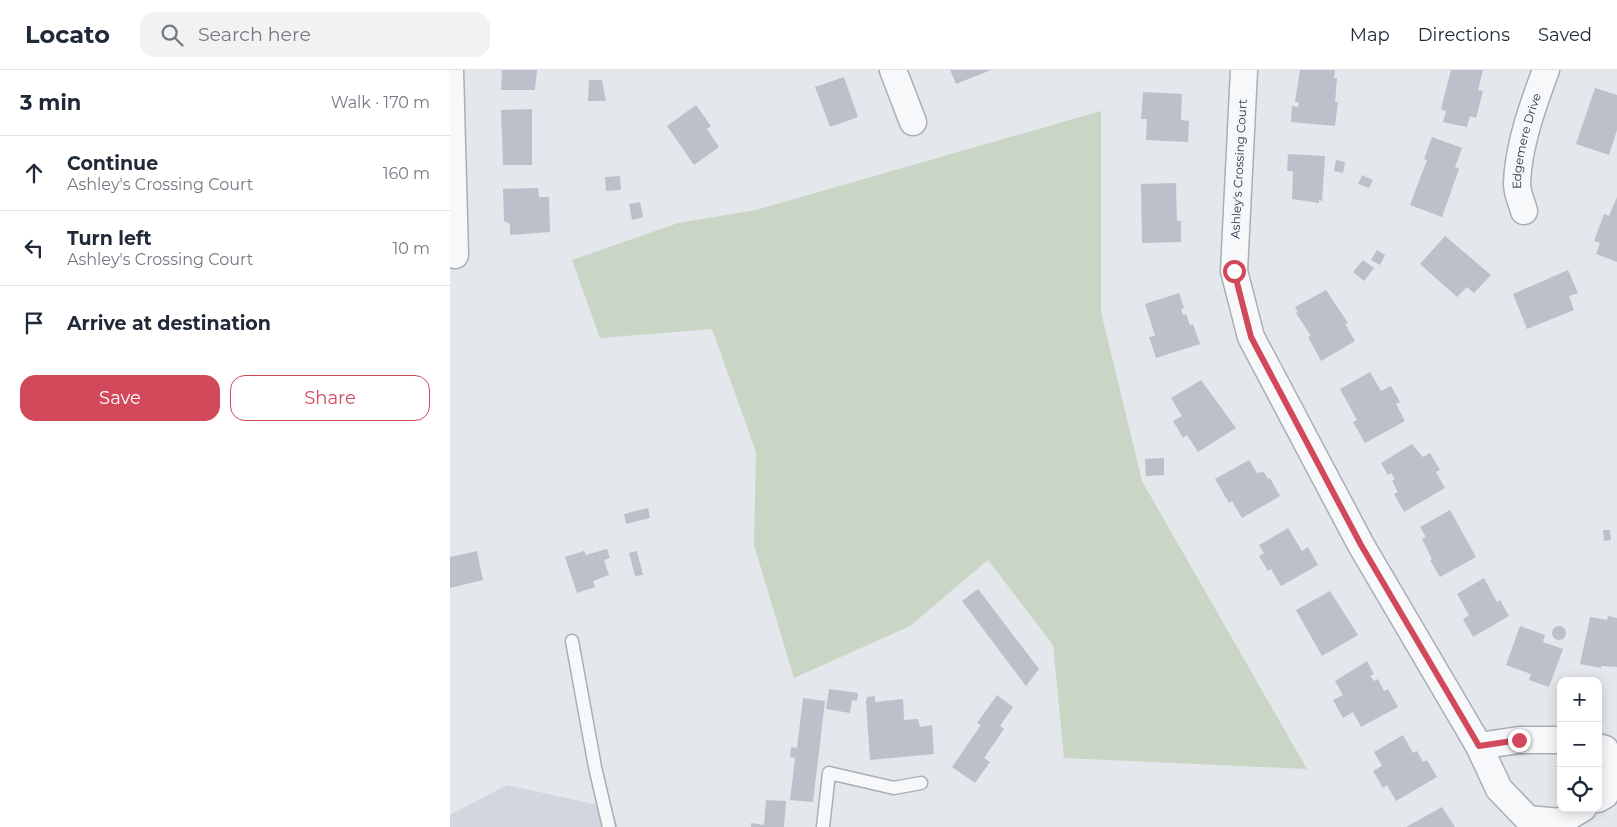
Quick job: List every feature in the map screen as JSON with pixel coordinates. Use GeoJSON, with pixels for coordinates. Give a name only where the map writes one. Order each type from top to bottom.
{"type":"FeatureCollection","features":[{"type":"Feature","properties":{"kind":"street"},"geometry":{"type":"LineString","coordinates":[[450,70],[455,255]]}},
{"type":"Feature","properties":{"kind":"street"},"geometry":{"type":"LineString","coordinates":[[893,70],[913,122]]}},
{"type":"Feature","properties":{"kind":"street","name":"Ashley's Crossing Court"},"geometry":{"type":"LineString","coordinates":[[1244,70],[1234,271],[1251,337],[1361,545],[1479,746],[1499,788],[1528,819],[1560,822],[1576,812]]}},
{"type":"Feature","properties":{"kind":"street","name":"Edgemere Drive"},"geometry":{"type":"LineString","coordinates":[[1524,211],[1517,186],[1519,163],[1532,111],[1546,70]]}},
{"type":"Feature","properties":{"kind":"street"},"geometry":{"type":"LineString","coordinates":[[1479,746],[1519,740],[1557,740]]}},
{"type":"Feature","properties":{"kind":"street"},"geometry":{"type":"LineString","coordinates":[[1602,748],[1605,749],[1614,770],[1605,795],[1602,797]]}},
{"type":"Feature","properties":{"kind":"lane"},"geometry":{"type":"LineString","coordinates":[[572,641],[595,766],[609,827]]}},
{"type":"Feature","properties":{"kind":"lane"},"geometry":{"type":"LineString","coordinates":[[823,827],[829,774],[894,788],[922,783]]}},
{"type":"Feature","properties":{"kind":"shaded area"},"geometry":{"type":"Polygon","coordinates":[[[507,785],[612,808],[618,827],[450,827],[450,815],[507,785]]]}},
{"type":"Feature","properties":{"kind":"green space"},"geometry":{"type":"Polygon","coordinates":[[[1101,111],[1101,312],[1142,481],[1307,769],[1064,758],[1053,645],[988,560],[910,626],[794,678],[754,545],[756,452],[712,329],[600,338],[572,260],[678,223],[756,210],[1101,111]]]}},
{"type":"Feature","properties":{"kind":"building"},"geometry":{"type":"Polygon","coordinates":[[[502,70],[537,70],[535,90],[501,90],[502,70]]]}},
{"type":"Feature","properties":{"kind":"building"},"geometry":{"type":"Polygon","coordinates":[[[950,70],[991,70],[956,84],[950,70]]]}},
{"type":"Feature","properties":{"kind":"building"},"geometry":{"type":"Polygon","coordinates":[[[1300,70],[1335,70],[1334,78],[1337,78],[1335,102],[1338,102],[1335,126],[1291,122],[1292,106],[1298,107],[1299,102],[1295,102],[1300,70]]]}},
{"type":"Feature","properties":{"kind":"building"},"geometry":{"type":"Polygon","coordinates":[[[1451,70],[1483,70],[1478,90],[1483,91],[1476,118],[1470,116],[1467,127],[1443,122],[1446,111],[1441,109],[1451,70]]]}},
{"type":"Feature","properties":{"kind":"building"},"geometry":{"type":"Polygon","coordinates":[[[844,77],[858,117],[830,127],[815,87],[844,77]]]}},
{"type":"Feature","properties":{"kind":"building"},"geometry":{"type":"Polygon","coordinates":[[[589,80],[602,80],[606,101],[588,101],[589,80]]]}},
{"type":"Feature","properties":{"kind":"building"},"geometry":{"type":"Polygon","coordinates":[[[1595,88],[1617,95],[1617,130],[1609,155],[1576,144],[1595,88]]]}},
{"type":"Feature","properties":{"kind":"building"},"geometry":{"type":"Polygon","coordinates":[[[1143,92],[1182,94],[1181,120],[1189,121],[1188,142],[1146,140],[1147,119],[1141,119],[1143,92]]]}},
{"type":"Feature","properties":{"kind":"building"},"geometry":{"type":"Polygon","coordinates":[[[696,105],[711,126],[707,129],[719,147],[694,165],[667,126],[696,105]]]}},
{"type":"Feature","properties":{"kind":"building"},"geometry":{"type":"Polygon","coordinates":[[[532,109],[532,165],[503,165],[501,110],[532,109]]]}},
{"type":"Feature","properties":{"kind":"building"},"geometry":{"type":"Polygon","coordinates":[[[1432,137],[1462,148],[1455,167],[1459,169],[1442,217],[1410,205],[1427,160],[1424,159],[1432,137]]]}},
{"type":"Feature","properties":{"kind":"building"},"geometry":{"type":"Polygon","coordinates":[[[1288,154],[1325,156],[1322,201],[1319,200],[1319,203],[1292,199],[1293,171],[1287,171],[1288,154]]]}},
{"type":"Feature","properties":{"kind":"building"},"geometry":{"type":"Polygon","coordinates":[[[1336,160],[1345,162],[1343,173],[1334,171],[1336,160]]]}},
{"type":"Feature","properties":{"kind":"building"},"geometry":{"type":"Polygon","coordinates":[[[1362,175],[1373,180],[1369,188],[1358,184],[1362,175]]]}},
{"type":"Feature","properties":{"kind":"building"},"geometry":{"type":"Polygon","coordinates":[[[620,176],[621,190],[606,191],[605,177],[620,176]]]}},
{"type":"Feature","properties":{"kind":"building"},"geometry":{"type":"Polygon","coordinates":[[[1176,183],[1177,221],[1181,221],[1181,242],[1142,243],[1141,184],[1176,183]]]}},
{"type":"Feature","properties":{"kind":"building"},"geometry":{"type":"Polygon","coordinates":[[[538,188],[539,197],[549,197],[550,232],[510,235],[510,224],[504,221],[503,189],[538,188]]]}},
{"type":"Feature","properties":{"kind":"building"},"geometry":{"type":"Polygon","coordinates":[[[1617,197],[1617,262],[1596,254],[1600,243],[1594,241],[1604,214],[1609,216],[1617,197]]]}},
{"type":"Feature","properties":{"kind":"building"},"geometry":{"type":"Polygon","coordinates":[[[640,202],[643,217],[632,220],[629,204],[640,202]]]}},
{"type":"Feature","properties":{"kind":"building"},"geometry":{"type":"Polygon","coordinates":[[[1445,236],[1491,275],[1474,293],[1467,287],[1457,297],[1420,264],[1445,236]]]}},
{"type":"Feature","properties":{"kind":"building"},"geometry":{"type":"Polygon","coordinates":[[[1377,250],[1385,255],[1380,265],[1371,260],[1377,250]]]}},
{"type":"Feature","properties":{"kind":"building"},"geometry":{"type":"Polygon","coordinates":[[[1363,260],[1374,268],[1364,281],[1353,272],[1363,260]]]}},
{"type":"Feature","properties":{"kind":"building"},"geometry":{"type":"Polygon","coordinates":[[[1568,270],[1578,293],[1569,296],[1574,310],[1527,329],[1513,294],[1568,270]]]}},
{"type":"Feature","properties":{"kind":"building"},"geometry":{"type":"Polygon","coordinates":[[[1326,290],[1348,323],[1345,324],[1355,341],[1321,361],[1308,337],[1311,336],[1296,313],[1298,312],[1295,307],[1326,290]]]}},
{"type":"Feature","properties":{"kind":"building"},"geometry":{"type":"Polygon","coordinates":[[[1179,293],[1184,308],[1181,309],[1183,315],[1186,314],[1190,325],[1193,324],[1200,344],[1156,358],[1149,337],[1155,336],[1145,304],[1179,293]]]}},
{"type":"Feature","properties":{"kind":"building"},"geometry":{"type":"Polygon","coordinates":[[[1370,372],[1381,391],[1391,386],[1400,402],[1396,404],[1405,421],[1365,443],[1353,422],[1357,420],[1340,389],[1370,372]]]}},
{"type":"Feature","properties":{"kind":"building"},"geometry":{"type":"Polygon","coordinates":[[[1201,380],[1236,428],[1198,452],[1187,435],[1183,438],[1173,421],[1182,416],[1171,398],[1201,380]]]}},
{"type":"Feature","properties":{"kind":"building"},"geometry":{"type":"Polygon","coordinates":[[[1412,444],[1423,457],[1430,453],[1440,470],[1436,472],[1445,488],[1404,512],[1394,494],[1398,492],[1392,481],[1395,479],[1391,473],[1388,475],[1381,463],[1412,444]]]}},
{"type":"Feature","properties":{"kind":"building"},"geometry":{"type":"Polygon","coordinates":[[[1164,458],[1164,475],[1146,476],[1145,459],[1164,458]]]}},
{"type":"Feature","properties":{"kind":"building"},"geometry":{"type":"Polygon","coordinates":[[[1249,460],[1257,473],[1264,472],[1268,479],[1270,478],[1280,496],[1242,518],[1232,501],[1229,503],[1215,479],[1249,460]]]}},
{"type":"Feature","properties":{"kind":"building"},"geometry":{"type":"Polygon","coordinates":[[[648,508],[650,518],[626,524],[624,514],[648,508]]]}},
{"type":"Feature","properties":{"kind":"building"},"geometry":{"type":"Polygon","coordinates":[[[1450,510],[1476,557],[1440,577],[1430,560],[1432,559],[1422,539],[1426,537],[1420,527],[1450,510]]]}},
{"type":"Feature","properties":{"kind":"building"},"geometry":{"type":"Polygon","coordinates":[[[1288,528],[1302,551],[1308,547],[1318,565],[1281,586],[1271,569],[1268,571],[1259,556],[1264,553],[1259,545],[1288,528]]]}},
{"type":"Feature","properties":{"kind":"building"},"geometry":{"type":"Polygon","coordinates":[[[1603,530],[1610,530],[1611,540],[1604,541],[1603,530]]]}},
{"type":"Feature","properties":{"kind":"building"},"geometry":{"type":"Polygon","coordinates":[[[607,549],[610,558],[604,560],[609,575],[593,581],[595,587],[577,593],[565,557],[584,551],[586,555],[607,549]]]}},
{"type":"Feature","properties":{"kind":"building"},"geometry":{"type":"Polygon","coordinates":[[[477,551],[483,580],[450,588],[450,557],[477,551]]]}},
{"type":"Feature","properties":{"kind":"building"},"geometry":{"type":"Polygon","coordinates":[[[637,551],[643,575],[635,576],[629,553],[637,551]]]}},
{"type":"Feature","properties":{"kind":"building"},"geometry":{"type":"Polygon","coordinates":[[[1484,578],[1497,602],[1500,600],[1509,616],[1473,637],[1463,619],[1469,615],[1457,594],[1484,578]]]}},
{"type":"Feature","properties":{"kind":"building"},"geometry":{"type":"Polygon","coordinates":[[[978,589],[1039,669],[1026,686],[962,601],[978,589]]]}},
{"type":"Feature","properties":{"kind":"building"},"geometry":{"type":"Polygon","coordinates":[[[1330,591],[1358,635],[1322,656],[1296,610],[1330,591]]]}},
{"type":"Feature","properties":{"kind":"building"},"geometry":{"type":"Polygon","coordinates":[[[1608,616],[1617,618],[1617,667],[1601,666],[1601,668],[1580,664],[1590,617],[1607,620],[1608,616]]]}},
{"type":"Feature","properties":{"kind":"building"},"geometry":{"type":"Polygon","coordinates":[[[1520,626],[1545,635],[1543,642],[1563,649],[1549,687],[1529,680],[1531,674],[1506,665],[1520,626]]]}},
{"type":"Feature","properties":{"kind":"building"},"geometry":{"type":"Polygon","coordinates":[[[1559,626],[1564,628],[1566,633],[1564,638],[1559,640],[1554,638],[1552,633],[1554,628],[1559,626]]]}},
{"type":"Feature","properties":{"kind":"building"},"geometry":{"type":"Polygon","coordinates":[[[1367,661],[1374,674],[1370,676],[1374,681],[1378,679],[1384,691],[1388,689],[1398,707],[1361,727],[1353,712],[1343,718],[1333,700],[1343,695],[1335,681],[1367,661]]]}},
{"type":"Feature","properties":{"kind":"building"},"geometry":{"type":"Polygon","coordinates":[[[829,689],[858,693],[857,701],[852,700],[850,713],[826,709],[829,689]]]}},
{"type":"Feature","properties":{"kind":"building"},"geometry":{"type":"Polygon","coordinates":[[[997,695],[1013,707],[1000,726],[1004,729],[984,758],[990,762],[975,783],[952,767],[981,725],[977,723],[997,695]]]}},
{"type":"Feature","properties":{"kind":"building"},"geometry":{"type":"Polygon","coordinates":[[[875,696],[875,702],[903,699],[904,720],[918,719],[920,727],[932,725],[934,754],[870,760],[866,702],[867,697],[875,696]]]}},
{"type":"Feature","properties":{"kind":"building"},"geometry":{"type":"Polygon","coordinates":[[[803,698],[825,701],[813,802],[790,800],[795,758],[790,757],[791,747],[797,748],[803,698]]]}},
{"type":"Feature","properties":{"kind":"building"},"geometry":{"type":"Polygon","coordinates":[[[1403,735],[1413,753],[1417,751],[1423,762],[1427,760],[1437,777],[1396,801],[1387,785],[1383,788],[1373,771],[1382,766],[1374,752],[1403,735]]]}},
{"type":"Feature","properties":{"kind":"building"},"geometry":{"type":"Polygon","coordinates":[[[766,800],[786,801],[784,827],[751,827],[751,823],[764,825],[766,800]]]}},
{"type":"Feature","properties":{"kind":"building"},"geometry":{"type":"Polygon","coordinates":[[[1442,807],[1455,827],[1406,827],[1442,807]]]}},
{"type":"Feature","properties":{"kind":"route"},"geometry":{"type":"LineString","coordinates":[[1234,271],[1251,337],[1361,545],[1479,746],[1519,740]]}}]}
